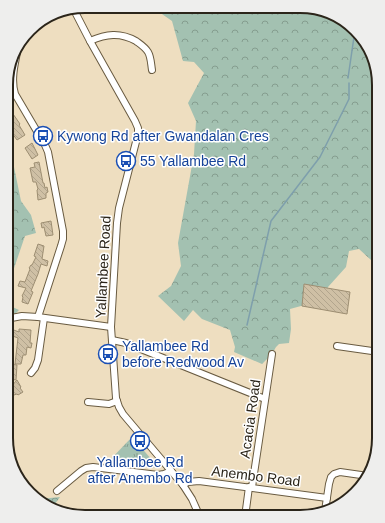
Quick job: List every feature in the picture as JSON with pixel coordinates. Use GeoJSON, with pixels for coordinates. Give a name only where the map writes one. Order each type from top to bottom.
{"type":"FeatureCollection","features":[{"type":"Feature","properties":{"kind":"street","name":"Yallambee Road"},"geometry":{"type":"LineString","coordinates":[[76,13],[135,121],[138,131],[118,208],[111,327],[117,402],[123,414],[183,485],[197,510]]}},
{"type":"Feature","properties":{"kind":"street"},"geometry":{"type":"LineString","coordinates":[[90,41],[103,36],[116,34],[130,38],[144,47],[148,52],[152,70]]}},
{"type":"Feature","properties":{"kind":"street"},"geometry":{"type":"LineString","coordinates":[[13,82],[15,94],[48,152],[63,231],[63,239],[41,317],[36,364],[31,373]]}},
{"type":"Feature","properties":{"kind":"street"},"geometry":{"type":"LineString","coordinates":[[13,318],[22,316],[41,317],[111,327]]}},
{"type":"Feature","properties":{"kind":"street"},"geometry":{"type":"LineString","coordinates":[[112,340],[126,343],[265,399]]}},
{"type":"Feature","properties":{"kind":"street"},"geometry":{"type":"LineString","coordinates":[[337,346],[372,351]]}},
{"type":"Feature","properties":{"kind":"street","name":"Acacia Road"},"geometry":{"type":"LineString","coordinates":[[245,510],[272,354]]}},
{"type":"Feature","properties":{"kind":"street"},"geometry":{"type":"LineString","coordinates":[[88,402],[109,404],[117,402]]}},
{"type":"Feature","properties":{"kind":"street"},"geometry":{"type":"LineString","coordinates":[[57,491],[81,470],[86,468],[92,467],[158,475],[171,471]]}},
{"type":"Feature","properties":{"kind":"street"},"geometry":{"type":"LineString","coordinates":[[326,505],[330,480],[334,474],[340,472],[362,475]]}},
{"type":"Feature","properties":{"kind":"street","name":"Anembo Road"},"geometry":{"type":"LineString","coordinates":[[183,485],[188,482],[199,481],[327,498]]}},
{"type":"Feature","properties":{"kind":"green space"},"geometry":{"type":"Polygon","coordinates":[[[160,13],[300,13],[319,15],[328,18],[344,28],[354,37],[365,53],[371,71],[372,259],[371,260],[359,249],[349,251],[346,267],[328,287],[321,309],[301,306],[290,309],[291,329],[289,343],[279,344],[262,364],[234,352],[235,347],[230,330],[202,319],[193,310],[184,321],[158,296],[171,286],[181,266],[178,243],[194,154],[196,121],[188,103],[204,73],[194,62],[183,61],[172,21],[160,13]]]}},
{"type":"Feature","properties":{"kind":"green space"},"geometry":{"type":"Polygon","coordinates":[[[13,165],[21,201],[31,215],[36,233],[25,236],[13,271],[13,165]]]}},
{"type":"Feature","properties":{"kind":"green space"},"geometry":{"type":"Polygon","coordinates":[[[13,307],[19,310],[13,314],[13,307]]]}},
{"type":"Feature","properties":{"kind":"green space"},"geometry":{"type":"Polygon","coordinates":[[[132,437],[159,468],[108,462],[132,437]]]}},
{"type":"Feature","properties":{"kind":"green space"},"geometry":{"type":"Polygon","coordinates":[[[60,497],[55,504],[46,498],[60,497]]]}},
{"type":"Feature","properties":{"kind":"building"},"geometry":{"type":"Polygon","coordinates":[[[13,114],[25,135],[17,140],[13,134],[13,114]]]}},
{"type":"Feature","properties":{"kind":"building"},"geometry":{"type":"Polygon","coordinates":[[[32,143],[38,155],[32,159],[25,148],[32,143]]]}},
{"type":"Feature","properties":{"kind":"building"},"geometry":{"type":"Polygon","coordinates":[[[39,162],[43,183],[45,188],[47,187],[48,192],[46,193],[46,198],[38,200],[38,189],[36,182],[33,182],[30,168],[35,167],[34,163],[39,162]]]}},
{"type":"Feature","properties":{"kind":"building"},"geometry":{"type":"Polygon","coordinates":[[[51,221],[53,235],[46,236],[44,227],[42,228],[41,223],[51,221]]]}},
{"type":"Feature","properties":{"kind":"building"},"geometry":{"type":"Polygon","coordinates":[[[38,244],[44,246],[42,259],[48,261],[47,266],[41,264],[28,304],[22,302],[22,296],[26,288],[18,286],[20,281],[25,282],[30,269],[29,268],[36,257],[34,256],[38,244]]]}},
{"type":"Feature","properties":{"kind":"building"},"geometry":{"type":"Polygon","coordinates":[[[304,284],[350,292],[347,314],[302,306],[304,284]]]}},
{"type":"Feature","properties":{"kind":"building"},"geometry":{"type":"Polygon","coordinates":[[[19,329],[31,330],[31,348],[27,347],[26,355],[23,355],[21,364],[15,364],[18,338],[13,336],[13,330],[19,332],[19,329]]]}},
{"type":"Feature","properties":{"kind":"building"},"geometry":{"type":"Polygon","coordinates":[[[13,364],[17,365],[16,380],[13,379],[13,364]]]}},
{"type":"Feature","properties":{"kind":"building"},"geometry":{"type":"Polygon","coordinates":[[[17,380],[23,392],[18,395],[14,395],[13,384],[17,380]]]}},
{"type":"Feature","properties":{"kind":"waterway"},"geometry":{"type":"LineString","coordinates":[[348,78],[354,37]]}},
{"type":"Feature","properties":{"kind":"waterway"},"geometry":{"type":"LineString","coordinates":[[247,325],[271,221],[320,157],[349,99],[349,83]]}},
{"type":"Feature","properties":{"kind":"place","name":"Kywong Rd after Gwandalan Cres"},"geometry":{"type":"Point","coordinates":[43,136]}},
{"type":"Feature","properties":{"kind":"place","name":"55 Yallambee Rd"},"geometry":{"type":"Point","coordinates":[126,161]}},
{"type":"Feature","properties":{"kind":"place","name":"Yallambee Rd before Redwood Av"},"geometry":{"type":"Point","coordinates":[108,354]}},
{"type":"Feature","properties":{"kind":"place","name":"Yallambee Rd after Anembo Rd"},"geometry":{"type":"Point","coordinates":[140,441]}}]}
